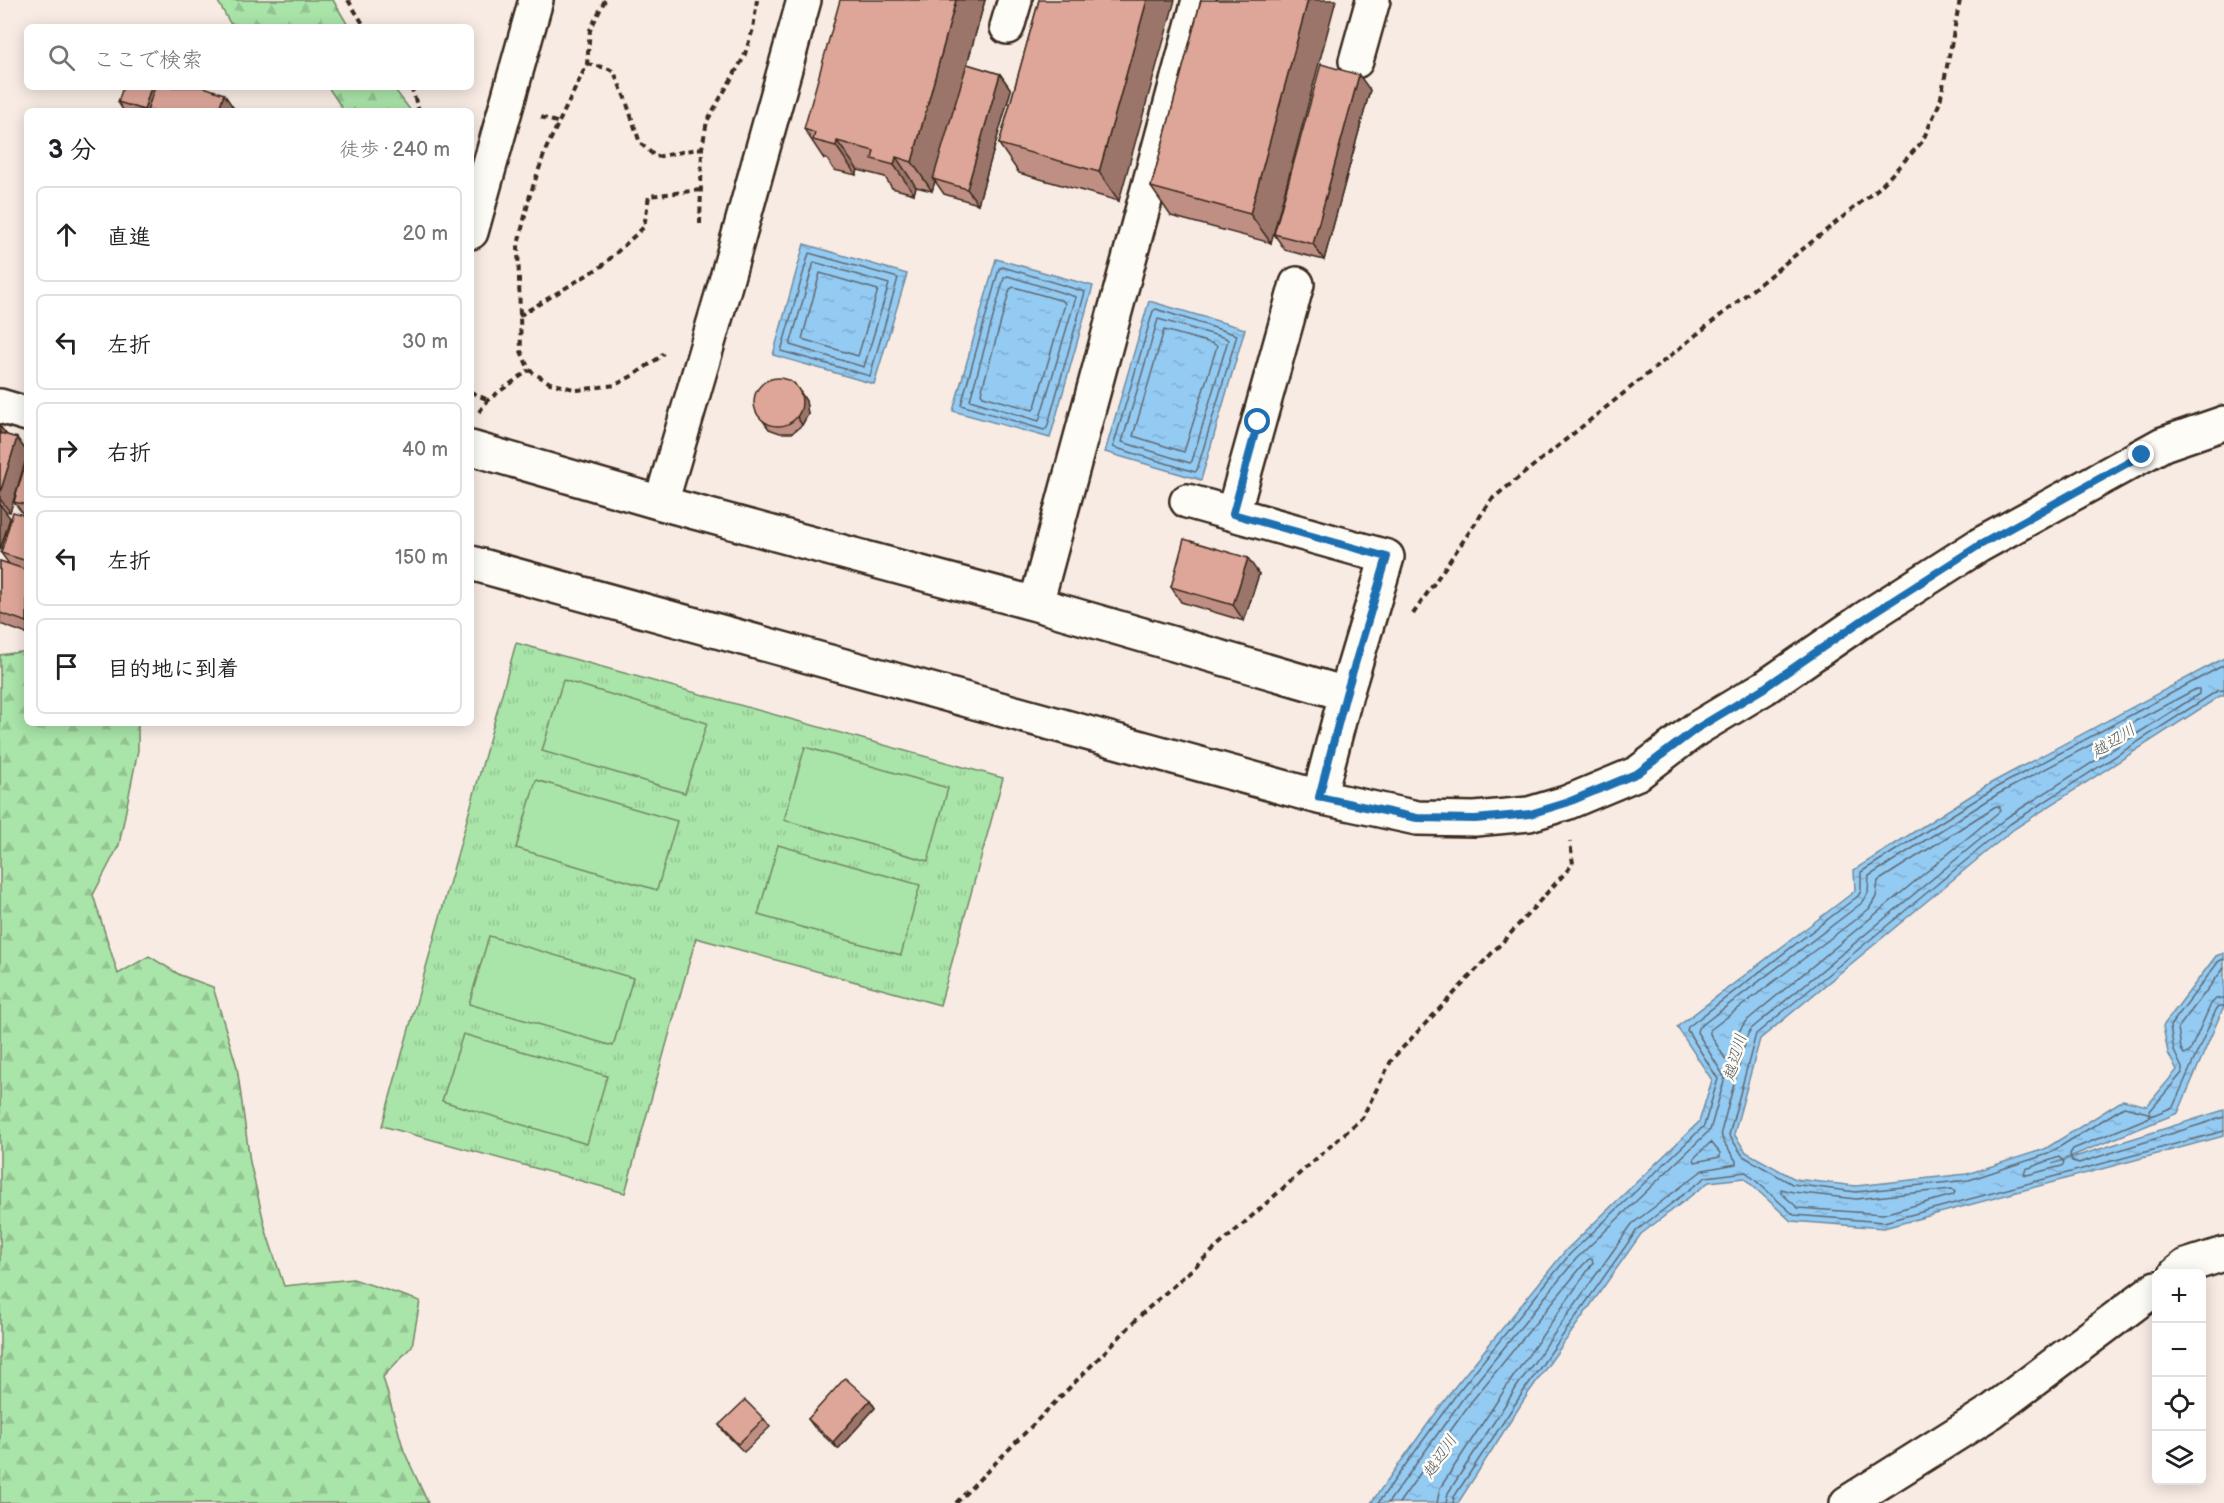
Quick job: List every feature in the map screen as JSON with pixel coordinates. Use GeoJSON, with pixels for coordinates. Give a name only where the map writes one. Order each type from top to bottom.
{"type":"FeatureCollection","features":[{"type":"Feature","properties":{"kind":"street"},"geometry":{"type":"LineString","coordinates":[[474,221],[536,0]]}},
{"type":"Feature","properties":{"kind":"street"},"geometry":{"type":"LineString","coordinates":[[661,502],[725,285],[804,0]]}},
{"type":"Feature","properties":{"kind":"street"},"geometry":{"type":"LineString","coordinates":[[1036,604],[1199,0]]}},
{"type":"Feature","properties":{"kind":"street"},"geometry":{"type":"LineString","coordinates":[[1356,61],[1373,0]]}},
{"type":"Feature","properties":{"kind":"street"},"geometry":{"type":"LineString","coordinates":[[1233,514],[1297,284]]}},
{"type":"Feature","properties":{"kind":"street"},"geometry":{"type":"LineString","coordinates":[[0,406],[24,413]]}},
{"type":"Feature","properties":{"kind":"street"},"geometry":{"type":"LineString","coordinates":[[474,564],[1319,797],[1417,818],[1475,819],[1530,814],[1566,803],[1638,773],[1696,729],[1764,688],[1864,619],[1978,546],[2163,444],[2224,423]]}},
{"type":"Feature","properties":{"kind":"street"},"geometry":{"type":"LineString","coordinates":[[474,449],[1036,604],[1346,694]]}},
{"type":"Feature","properties":{"kind":"street"},"geometry":{"type":"LineString","coordinates":[[1187,501],[1387,557],[1346,694],[1319,797]]}},
{"type":"Feature","properties":{"kind":"street"},"geometry":{"type":"LineString","coordinates":[[2182,1269],[2224,1254]]}},
{"type":"Feature","properties":{"kind":"street"},"geometry":{"type":"LineString","coordinates":[[1847,1503],[1991,1412],[2152,1292]]}},
{"type":"Feature","properties":{"kind":"path"},"geometry":{"type":"LineString","coordinates":[[348,0],[363,24]]}},
{"type":"Feature","properties":{"kind":"path"},"geometry":{"type":"LineString","coordinates":[[605,0],[590,30],[586,64],[546,149],[530,195],[518,245],[521,351],[529,370],[550,383],[578,390],[615,385],[660,357],[666,348]]}},
{"type":"Feature","properties":{"kind":"path"},"geometry":{"type":"LineString","coordinates":[[700,225],[702,148],[706,121],[744,57],[753,29],[757,0]]}},
{"type":"Feature","properties":{"kind":"path"},"geometry":{"type":"LineString","coordinates":[[1409,625],[1413,614],[1492,499],[1880,187],[1922,142],[1940,102],[1960,0]]}},
{"type":"Feature","properties":{"kind":"path"},"geometry":{"type":"LineString","coordinates":[[586,64],[607,68],[614,72],[640,143],[657,158],[702,148]]}},
{"type":"Feature","properties":{"kind":"path"},"geometry":{"type":"LineString","coordinates":[[412,90],[418,108]]}},
{"type":"Feature","properties":{"kind":"path"},"geometry":{"type":"LineString","coordinates":[[519,316],[602,266],[644,227],[649,196],[701,190]]}},
{"type":"Feature","properties":{"kind":"path"},"geometry":{"type":"LineString","coordinates":[[477,415],[488,400],[529,370]]}},
{"type":"Feature","properties":{"kind":"path"},"geometry":{"type":"LineString","coordinates":[[474,393],[488,400]]}},
{"type":"Feature","properties":{"kind":"path"},"geometry":{"type":"LineString","coordinates":[[956,1503],[1144,1311],[1362,1118],[1392,1059],[1573,864],[1566,803]]}},
{"type":"Feature","properties":{"kind":"green space"},"geometry":{"type":"Polygon","coordinates":[[[217,0],[333,0],[347,24],[234,24],[230,23],[217,0]]]}},
{"type":"Feature","properties":{"kind":"green space"},"geometry":{"type":"Polygon","coordinates":[[[330,90],[395,90],[409,108],[342,108],[330,90]]]}},
{"type":"Feature","properties":{"kind":"green space"},"geometry":{"type":"Polygon","coordinates":[[[516,643],[1003,778],[940,1005],[696,938],[625,1193],[382,1126],[516,643]]]}},
{"type":"Feature","properties":{"kind":"green space"},"geometry":{"type":"Polygon","coordinates":[[[24,651],[24,726],[138,726],[138,750],[119,845],[93,895],[118,974],[149,956],[180,975],[213,987],[237,1067],[250,1162],[266,1231],[284,1286],[353,1279],[420,1301],[412,1346],[383,1377],[404,1451],[428,1503],[0,1503],[0,655],[24,651]]]}},
{"type":"Feature","properties":{"kind":"green space"},"geometry":{"type":"Polygon","coordinates":[[[563,680],[707,723],[685,793],[542,751],[563,680]]]}},
{"type":"Feature","properties":{"kind":"green space"},"geometry":{"type":"Polygon","coordinates":[[[805,747],[948,788],[928,861],[784,820],[805,747]]]}},
{"type":"Feature","properties":{"kind":"green space"},"geometry":{"type":"Polygon","coordinates":[[[536,780],[677,821],[657,890],[516,848],[536,780]]]}},
{"type":"Feature","properties":{"kind":"green space"},"geometry":{"type":"Polygon","coordinates":[[[778,845],[920,885],[901,955],[758,915],[778,845]]]}},
{"type":"Feature","properties":{"kind":"green space"},"geometry":{"type":"Polygon","coordinates":[[[489,936],[633,978],[613,1046],[469,1004],[489,936]]]}},
{"type":"Feature","properties":{"kind":"green space"},"geometry":{"type":"Polygon","coordinates":[[[463,1034],[607,1076],[587,1144],[442,1101],[463,1034]]]}},
{"type":"Feature","properties":{"kind":"water"},"geometry":{"type":"Polygon","coordinates":[[[804,244],[907,274],[874,384],[773,355],[804,244]]]}},
{"type":"Feature","properties":{"kind":"water"},"geometry":{"type":"Polygon","coordinates":[[[996,259],[1093,286],[1050,438],[953,411],[996,259]]]}},
{"type":"Feature","properties":{"kind":"water"},"geometry":{"type":"Polygon","coordinates":[[[1149,301],[1245,329],[1201,480],[1105,452],[1149,301]]]}},
{"type":"Feature","properties":{"kind":"water","name":"越辺川"},"geometry":{"type":"Polygon","coordinates":[[[2224,658],[2224,696],[2220,696],[2014,829],[1760,1039],[1734,1134],[1746,1152],[1795,1179],[1856,1186],[1967,1174],[2045,1149],[2123,1100],[2147,1106],[2177,1070],[2168,1053],[2163,1026],[2216,956],[2224,953],[2224,1006],[2178,1113],[2052,1164],[2224,1110],[2224,1136],[1884,1228],[1791,1221],[1744,1178],[1709,1182],[1641,1234],[1529,1392],[1458,1503],[1371,1503],[1453,1389],[1566,1250],[1699,1122],[1712,1080],[1677,1027],[1855,891],[1854,870],[1991,783],[2224,658]]]}},
{"type":"Feature","properties":{"kind":"building"},"geometry":{"type":"Polygon","coordinates":[[[840,0],[956,0],[912,162],[896,157],[894,165],[872,159],[874,151],[837,141],[836,146],[813,140],[815,133],[804,129],[840,0]]]}},
{"type":"Feature","properties":{"kind":"building"},"geometry":{"type":"Polygon","coordinates":[[[1039,0],[1147,0],[1099,172],[999,144],[1039,0]]]}},
{"type":"Feature","properties":{"kind":"building"},"geometry":{"type":"Polygon","coordinates":[[[1201,0],[1308,0],[1250,214],[1151,187],[1201,0]]]}},
{"type":"Feature","properties":{"kind":"building"},"geometry":{"type":"Polygon","coordinates":[[[967,64],[1000,74],[967,189],[933,179],[967,64]]]}},
{"type":"Feature","properties":{"kind":"building"},"geometry":{"type":"Polygon","coordinates":[[[1321,64],[1359,75],[1313,244],[1274,234],[1321,64]]]}},
{"type":"Feature","properties":{"kind":"building"},"geometry":{"type":"Polygon","coordinates":[[[122,90],[150,90],[145,108],[118,102],[122,90]]]}},
{"type":"Feature","properties":{"kind":"building"},"geometry":{"type":"Polygon","coordinates":[[[154,90],[213,90],[224,94],[219,108],[148,108],[154,90]]]}},
{"type":"Feature","properties":{"kind":"building"},"geometry":{"type":"Polygon","coordinates":[[[778,378],[795,385],[802,402],[795,419],[778,426],[761,419],[754,402],[761,385],[778,378]]]}},
{"type":"Feature","properties":{"kind":"building"},"geometry":{"type":"Polygon","coordinates":[[[0,433],[17,438],[0,493],[0,433]]]}},
{"type":"Feature","properties":{"kind":"building"},"geometry":{"type":"Polygon","coordinates":[[[24,468],[24,504],[14,502],[24,468]]]}},
{"type":"Feature","properties":{"kind":"building"},"geometry":{"type":"Polygon","coordinates":[[[13,512],[24,515],[24,560],[1,553],[13,512]]]}},
{"type":"Feature","properties":{"kind":"building"},"geometry":{"type":"Polygon","coordinates":[[[1184,539],[1248,558],[1233,605],[1171,587],[1184,539]]]}},
{"type":"Feature","properties":{"kind":"building"},"geometry":{"type":"Polygon","coordinates":[[[0,561],[24,569],[24,621],[0,613],[0,561]]]}},
{"type":"Feature","properties":{"kind":"building"},"geometry":{"type":"Polygon","coordinates":[[[845,1378],[870,1400],[833,1442],[808,1419],[845,1378]]]}},
{"type":"Feature","properties":{"kind":"building"},"geometry":{"type":"Polygon","coordinates":[[[745,1400],[764,1419],[738,1444],[719,1425],[745,1400]]]}},
{"type":"Feature","properties":{"kind":"route"},"geometry":{"type":"LineString","coordinates":[[1258,422],[1233,514],[1387,557],[1346,694],[1319,797],[1417,818],[1475,819],[1530,814],[1566,803],[1638,773],[1696,729],[1764,688],[1864,619],[1978,546],[2142,455]]}}]}
